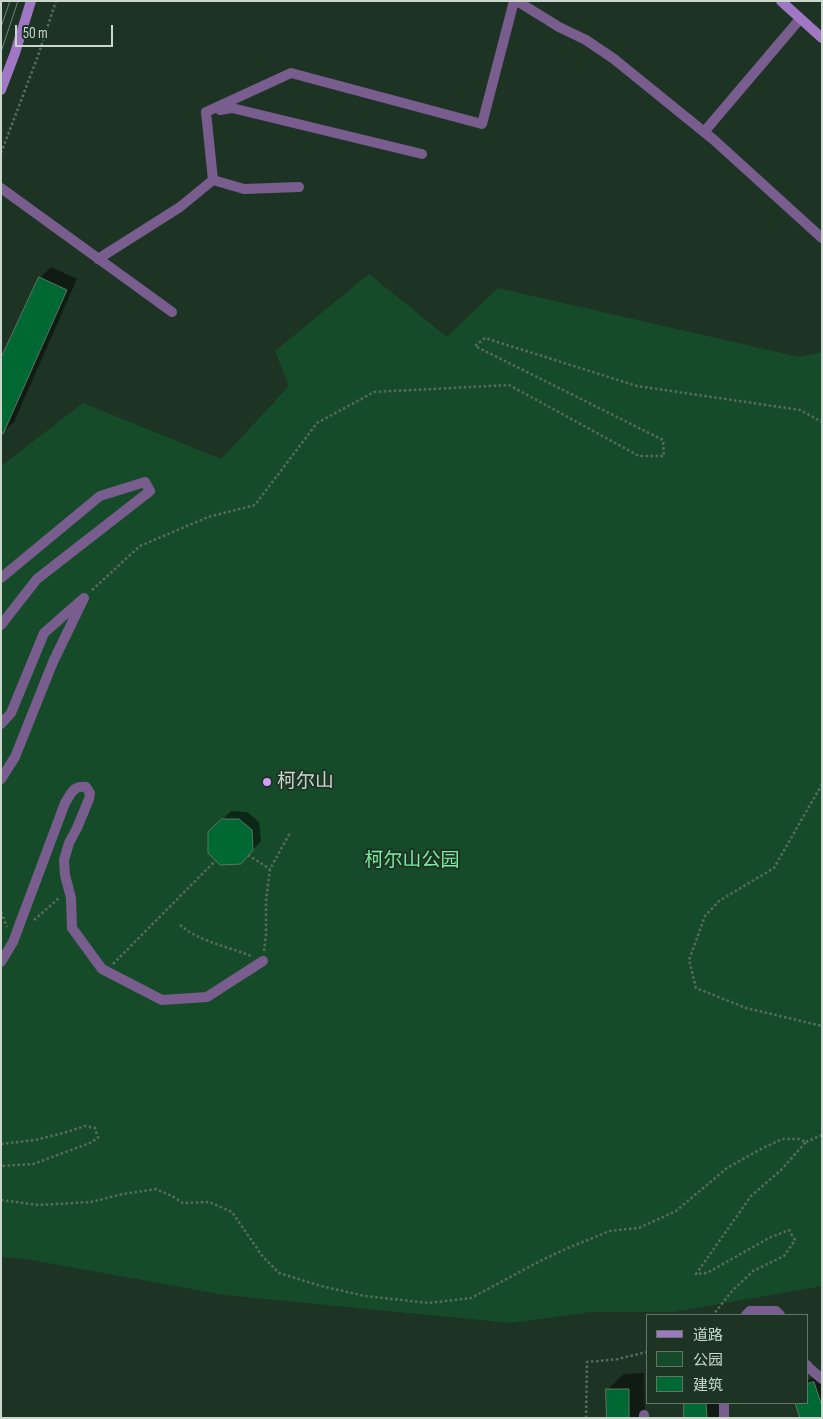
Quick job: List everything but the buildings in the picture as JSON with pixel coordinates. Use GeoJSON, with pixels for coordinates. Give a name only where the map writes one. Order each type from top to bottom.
{"type":"FeatureCollection","features":[{"type":"Feature","properties":{"kind":"main road"},"geometry":{"type":"LineString","coordinates":[[1,90],[31,1]]}},
{"type":"Feature","properties":{"kind":"main road"},"geometry":{"type":"LineString","coordinates":[[781,1],[822,38]]}},
{"type":"Feature","properties":{"kind":"street"},"geometry":{"type":"LineString","coordinates":[[206,112],[290,73],[482,124],[516,1],[559,27],[586,40],[614,59],[704,132],[822,238]]}},
{"type":"Feature","properties":{"kind":"street"},"geometry":{"type":"LineString","coordinates":[[704,132],[800,19]]}},
{"type":"Feature","properties":{"kind":"street"},"geometry":{"type":"LineString","coordinates":[[206,112],[232,108],[422,154]]}},
{"type":"Feature","properties":{"kind":"street"},"geometry":{"type":"LineString","coordinates":[[206,112],[213,180]]}},
{"type":"Feature","properties":{"kind":"street"},"geometry":{"type":"LineString","coordinates":[[213,180],[244,189],[298,187]]}},
{"type":"Feature","properties":{"kind":"street"},"geometry":{"type":"LineString","coordinates":[[98,259],[180,206],[213,180]]}},
{"type":"Feature","properties":{"kind":"street"},"geometry":{"type":"LineString","coordinates":[[1,188],[172,312]]}},
{"type":"Feature","properties":{"kind":"street"},"geometry":{"type":"LineString","coordinates":[[1,578],[100,496],[145,482],[150,491],[37,579],[1,625]]}},
{"type":"Feature","properties":{"kind":"street"},"geometry":{"type":"LineString","coordinates":[[1,724],[11,713],[44,634],[84,598]]}},
{"type":"Feature","properties":{"kind":"street"},"geometry":{"type":"LineString","coordinates":[[1,779],[14,757],[53,662],[84,598]]}},
{"type":"Feature","properties":{"kind":"street"},"geometry":{"type":"LineString","coordinates":[[1,962],[16,936],[65,803],[74,789],[80,786],[86,787],[90,793],[89,799],[69,843],[64,860],[65,875],[71,898],[72,928],[102,969],[162,1000],[207,997],[263,961]]}},
{"type":"Feature","properties":{"kind":"street"},"geometry":{"type":"LineString","coordinates":[[747,1314],[750,1311],[776,1311],[779,1314]]}},
{"type":"Feature","properties":{"kind":"street"},"geometry":{"type":"LineString","coordinates":[[808,1368],[822,1379]]}},
{"type":"Feature","properties":{"kind":"street"},"geometry":{"type":"LineString","coordinates":[[724,1404],[724,1418]]}},
{"type":"Feature","properties":{"kind":"path"},"geometry":{"type":"LineString","coordinates":[[1,153],[38,56],[56,1]]}},
{"type":"Feature","properties":{"kind":"path"},"geometry":{"type":"LineString","coordinates":[[84,598],[140,546],[208,517],[255,505],[317,423],[374,392],[509,385],[639,456],[664,456],[663,440],[475,346],[485,338],[637,386],[800,410],[822,422]]}},
{"type":"Feature","properties":{"kind":"path"},"geometry":{"type":"LineString","coordinates":[[822,784],[774,868],[719,901],[705,916],[689,960],[696,988],[746,1008],[822,1026]]}},
{"type":"Feature","properties":{"kind":"path"},"geometry":{"type":"LineString","coordinates":[[180,925],[188,932],[200,938],[263,961],[266,935],[266,901],[270,868],[290,833]]}},
{"type":"Feature","properties":{"kind":"path"},"geometry":{"type":"LineString","coordinates":[[248,855],[270,868]]}},
{"type":"Feature","properties":{"kind":"path"},"geometry":{"type":"LineString","coordinates":[[106,971],[216,860]]}},
{"type":"Feature","properties":{"kind":"path"},"geometry":{"type":"LineString","coordinates":[[16,936],[58,898],[71,898]]}},
{"type":"Feature","properties":{"kind":"path"},"geometry":{"type":"LineString","coordinates":[[1,1144],[35,1140],[84,1126],[95,1128],[98,1138],[90,1143],[32,1164],[1,1166]]}},
{"type":"Feature","properties":{"kind":"path"},"geometry":{"type":"LineString","coordinates":[[714,1314],[732,1291],[754,1271],[784,1256],[795,1240],[789,1230],[769,1238],[707,1273],[696,1274],[751,1196],[781,1170],[806,1142],[822,1135]]}},
{"type":"Feature","properties":{"kind":"path"},"geometry":{"type":"LineString","coordinates":[[1,1200],[38,1205],[92,1202],[156,1188],[183,1203],[209,1202],[232,1212],[263,1256],[279,1273],[321,1286],[365,1296],[429,1303],[471,1298],[568,1248],[610,1232],[639,1228],[676,1211],[727,1168],[759,1150],[782,1139],[798,1139],[806,1142]]}},
{"type":"Feature","properties":{"kind":"path"},"geometry":{"type":"LineString","coordinates":[[586,1418],[587,1362],[618,1359],[646,1352]]}},
{"type":"Feature","properties":{"kind":"green space","name":"柯尔山公园"},"geometry":{"type":"Polygon","coordinates":[[[369,274],[447,337],[498,288],[799,357],[822,352],[822,1286],[674,1312],[591,1312],[511,1323],[225,1295],[26,1259],[1,1257],[1,466],[83,403],[221,459],[289,386],[275,351],[369,274]]]}},
{"type":"Feature","properties":{"kind":"tram line"},"geometry":{"type":"LineString","coordinates":[[1,27],[10,1]]}},
{"type":"Feature","properties":{"kind":"tram line"},"geometry":{"type":"LineString","coordinates":[[1,52],[18,1]]}},
{"type":"Feature","properties":{"kind":"place","name":"柯尔山"},"geometry":{"type":"Point","coordinates":[267,782]}}]}
